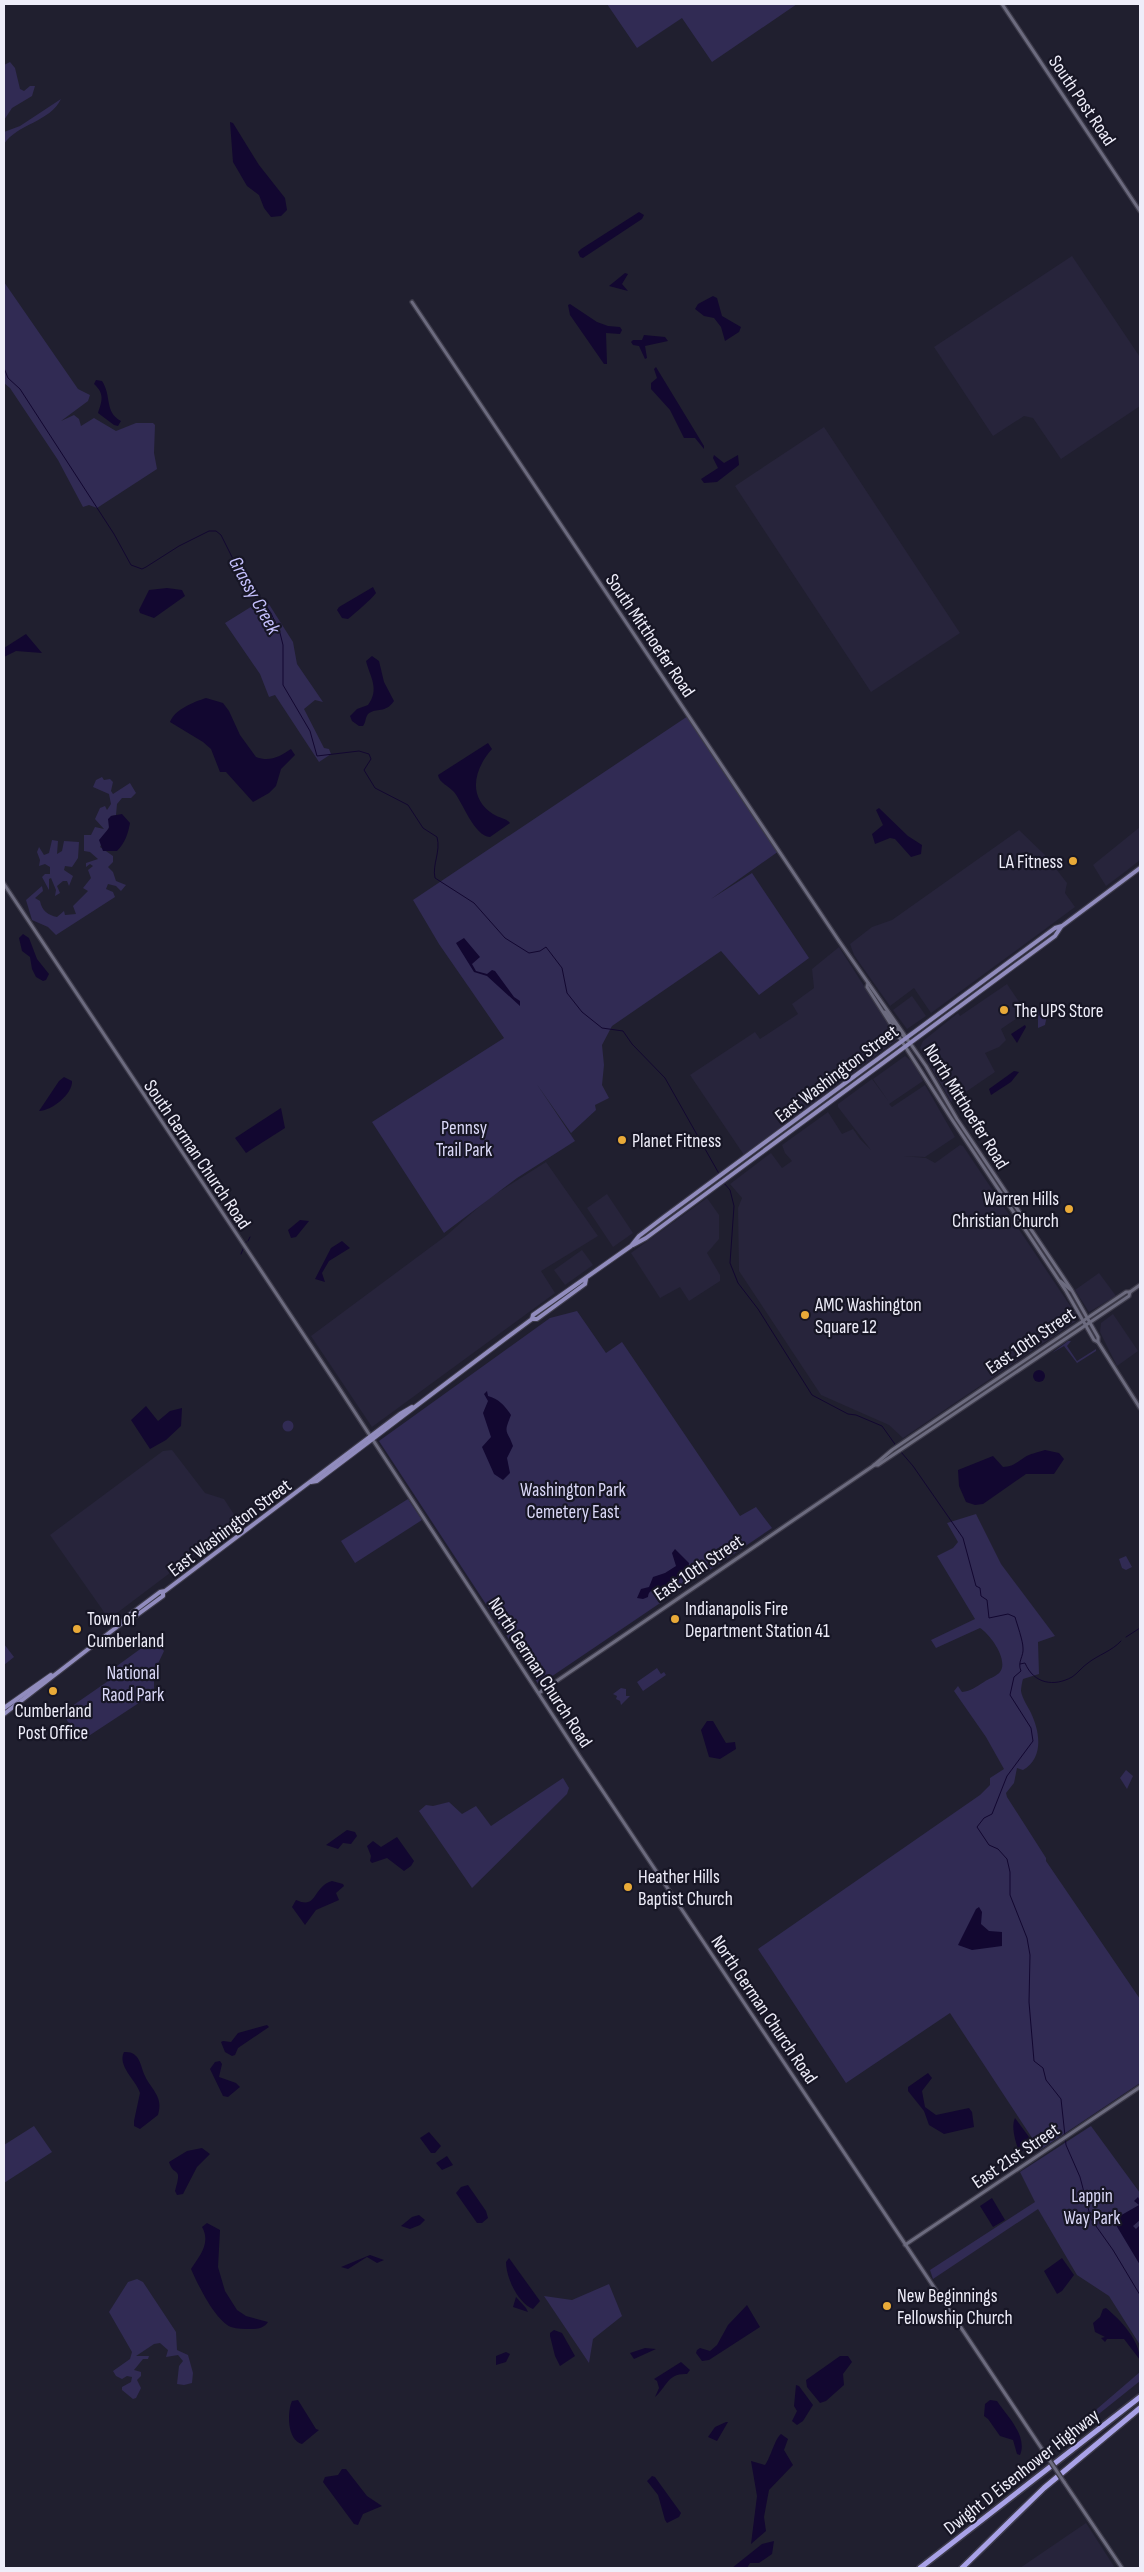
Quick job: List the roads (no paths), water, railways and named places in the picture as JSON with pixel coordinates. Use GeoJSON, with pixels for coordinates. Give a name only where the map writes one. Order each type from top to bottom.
{"type":"FeatureCollection","features":[{"type":"Feature","properties":{"kind":"highway","name":"Dwight D Eisenhower Highway"},"geometry":{"type":"LineString","coordinates":[[920,2568],[1140,2397]]}},
{"type":"Feature","properties":{"kind":"highway","name":"Dwight D Eisenhower Highway"},"geometry":{"type":"LineString","coordinates":[[962,2568],[1044,2488],[1140,2408]]}},
{"type":"Feature","properties":{"kind":"main road","name":"South Post Road"},"geometry":{"type":"LineString","coordinates":[[1002,4],[1140,211]]}},
{"type":"Feature","properties":{"kind":"main road","name":"South Mitthoefer Road"},"geometry":{"type":"LineString","coordinates":[[412,302],[907,1040]]}},
{"type":"Feature","properties":{"kind":"main road","name":"East Washington Street"},"geometry":{"type":"LineString","coordinates":[[907,1040],[915,1040],[1055,936],[1061,927],[1140,868]]}},
{"type":"Feature","properties":{"kind":"main road","name":"South German Church Road"},"geometry":{"type":"LineString","coordinates":[[4,884],[370,1438]]}},
{"type":"Feature","properties":{"kind":"main road","name":"East Washington Street"},"geometry":{"type":"LineString","coordinates":[[631,1246],[639,1236],[725,1172],[907,1040],[1055,928],[1061,927]]}},
{"type":"Feature","properties":{"kind":"main road","name":"South Mitthoefer Road"},"geometry":{"type":"LineString","coordinates":[[868,983],[867,987],[882,1010],[907,1040]]}},
{"type":"Feature","properties":{"kind":"main road","name":"East Washington Street"},"geometry":{"type":"LineString","coordinates":[[4,1714],[53,1674],[122,1623],[126,1623],[163,1596],[163,1592],[311,1482],[317,1481],[370,1438],[408,1414],[414,1406],[576,1284],[586,1279],[631,1246],[646,1238],[906,1046],[907,1040]]}},
{"type":"Feature","properties":{"kind":"main road","name":"North Mitthoefer Road"},"geometry":{"type":"LineString","coordinates":[[907,1040],[906,1046],[950,1118],[1059,1280],[1094,1340],[1098,1342],[1140,1408]]}},
{"type":"Feature","properties":{"kind":"main road","name":"North Mitthoefer Road"},"geometry":{"type":"LineString","coordinates":[[907,1040],[957,1119],[1071,1290],[1098,1337],[1098,1342]]}},
{"type":"Feature","properties":{"kind":"main road"},"geometry":{"type":"LineString","coordinates":[[1059,1280],[1068,1290],[1071,1290]]}},
{"type":"Feature","properties":{"kind":"main road","name":"East 10th Street"},"geometry":{"type":"LineString","coordinates":[[539,1693],[874,1465],[903,1442],[1126,1292],[1130,1292],[1140,1285]]}},
{"type":"Feature","properties":{"kind":"main road","name":"East 10th Street"},"geometry":{"type":"LineString","coordinates":[[874,1465],[878,1465],[895,1454],[1129,1296],[1130,1292]]}},
{"type":"Feature","properties":{"kind":"main road","name":"North German Church Road"},"geometry":{"type":"LineString","coordinates":[[370,1438],[905,2245],[1122,2568]]}},
{"type":"Feature","properties":{"kind":"main road","name":"East Washington Street"},"geometry":{"type":"LineString","coordinates":[[4,1708],[45,1677],[53,1674]]}},
{"type":"Feature","properties":{"kind":"main road","name":"East 21st Street"},"geometry":{"type":"LineString","coordinates":[[905,2245],[1140,2087]]}},
{"type":"Feature","properties":{"kind":"waterway","name":"Grassy Creek"},"geometry":{"type":"LineString","coordinates":[[4,368],[8,378],[20,389],[114,534],[131,565],[142,569],[179,546],[209,531],[216,531],[221,535],[233,559],[271,613],[280,633],[283,645],[283,685],[310,731],[317,756],[359,751],[369,754],[371,759],[364,770],[375,788],[408,805],[423,828],[437,837],[438,848],[435,878],[474,903],[505,938],[529,953],[540,951],[546,947],[562,968],[567,993],[582,1012],[602,1028],[623,1031],[632,1044],[665,1078],[722,1179]]}},
{"type":"Feature","properties":{"kind":"waterway"},"geometry":{"type":"LineString","coordinates":[[724,1183],[730,1190],[734,1206],[730,1263],[738,1283],[758,1309],[812,1395],[848,1414],[856,1415],[882,1426],[897,1447]]}},
{"type":"Feature","properties":{"kind":"waterway"},"geometry":{"type":"LineString","coordinates":[[248,1241],[250,1237]]}},
{"type":"Feature","properties":{"kind":"waterway"},"geometry":{"type":"LineString","coordinates":[[241,1254],[246,1242]]}},
{"type":"Feature","properties":{"kind":"waterway"},"geometry":{"type":"LineString","coordinates":[[901,1452],[913,1466],[963,1538],[976,1586],[980,1588],[981,1596],[987,1600],[989,1618],[1008,1614],[1015,1617],[1020,1632],[1023,1648],[1020,1665],[1021,1671],[1014,1677],[1010,1695],[1031,1728],[1033,1741],[1007,1776],[992,1814],[984,1818],[977,1827],[989,1845],[998,1849],[1007,1859],[1010,1872],[1010,1895],[1027,1938],[1030,1955],[1029,2002],[1034,2061],[1043,2068],[1046,2080],[1061,2099],[1066,2145],[1080,2177],[1091,2219],[1113,2250],[1140,2295]]}},
{"type":"Feature","properties":{"kind":"waterway"},"geometry":{"type":"LineString","coordinates":[[1126,1637],[1140,1628]]}},
{"type":"Feature","properties":{"kind":"waterway"},"geometry":{"type":"LineString","coordinates":[[1020,1664],[1025,1663],[1034,1675],[1045,1682],[1058,1682],[1072,1677],[1086,1664],[1121,1641]]}},
{"type":"Feature","properties":{"kind":"place","name":"LA Fitness"},"geometry":{"type":"Point","coordinates":[1073,861]}},
{"type":"Feature","properties":{"kind":"place","name":"The UPS Store"},"geometry":{"type":"Point","coordinates":[1004,1010]}},
{"type":"Feature","properties":{"kind":"place","name":"Planet Fitness"},"geometry":{"type":"Point","coordinates":[622,1140]}},
{"type":"Feature","properties":{"kind":"place","name":"Warren Hills Christian Church"},"geometry":{"type":"Point","coordinates":[1069,1209]}},
{"type":"Feature","properties":{"kind":"place","name":"AMC Washington Square 12"},"geometry":{"type":"Point","coordinates":[805,1315]}},
{"type":"Feature","properties":{"kind":"place","name":"Indianapolis Fire Department Station 41"},"geometry":{"type":"Point","coordinates":[675,1619]}},
{"type":"Feature","properties":{"kind":"place","name":"Town of Cumberland"},"geometry":{"type":"Point","coordinates":[77,1629]}},
{"type":"Feature","properties":{"kind":"place","name":"Cumberland Post Office"},"geometry":{"type":"Point","coordinates":[53,1691]}},
{"type":"Feature","properties":{"kind":"place","name":"Heather Hills Baptist Church"},"geometry":{"type":"Point","coordinates":[628,1887]}},
{"type":"Feature","properties":{"kind":"place","name":"New Beginnings Fellowship Church"},"geometry":{"type":"Point","coordinates":[887,2306]}},
{"type":"Feature","properties":{"kind":"park label","name":"Pennsy Trail Park"},"geometry":{"type":"Point","coordinates":[464,1138]}},
{"type":"Feature","properties":{"kind":"park label","name":"Washington Park Cemetery East"},"geometry":{"type":"Point","coordinates":[573,1500]}},
{"type":"Feature","properties":{"kind":"park label","name":"National Raod Park"},"geometry":{"type":"Point","coordinates":[133,1683]}},
{"type":"Feature","properties":{"kind":"park label","name":"Lappin Way Park"},"geometry":{"type":"Point","coordinates":[1092,2206]}}]}
